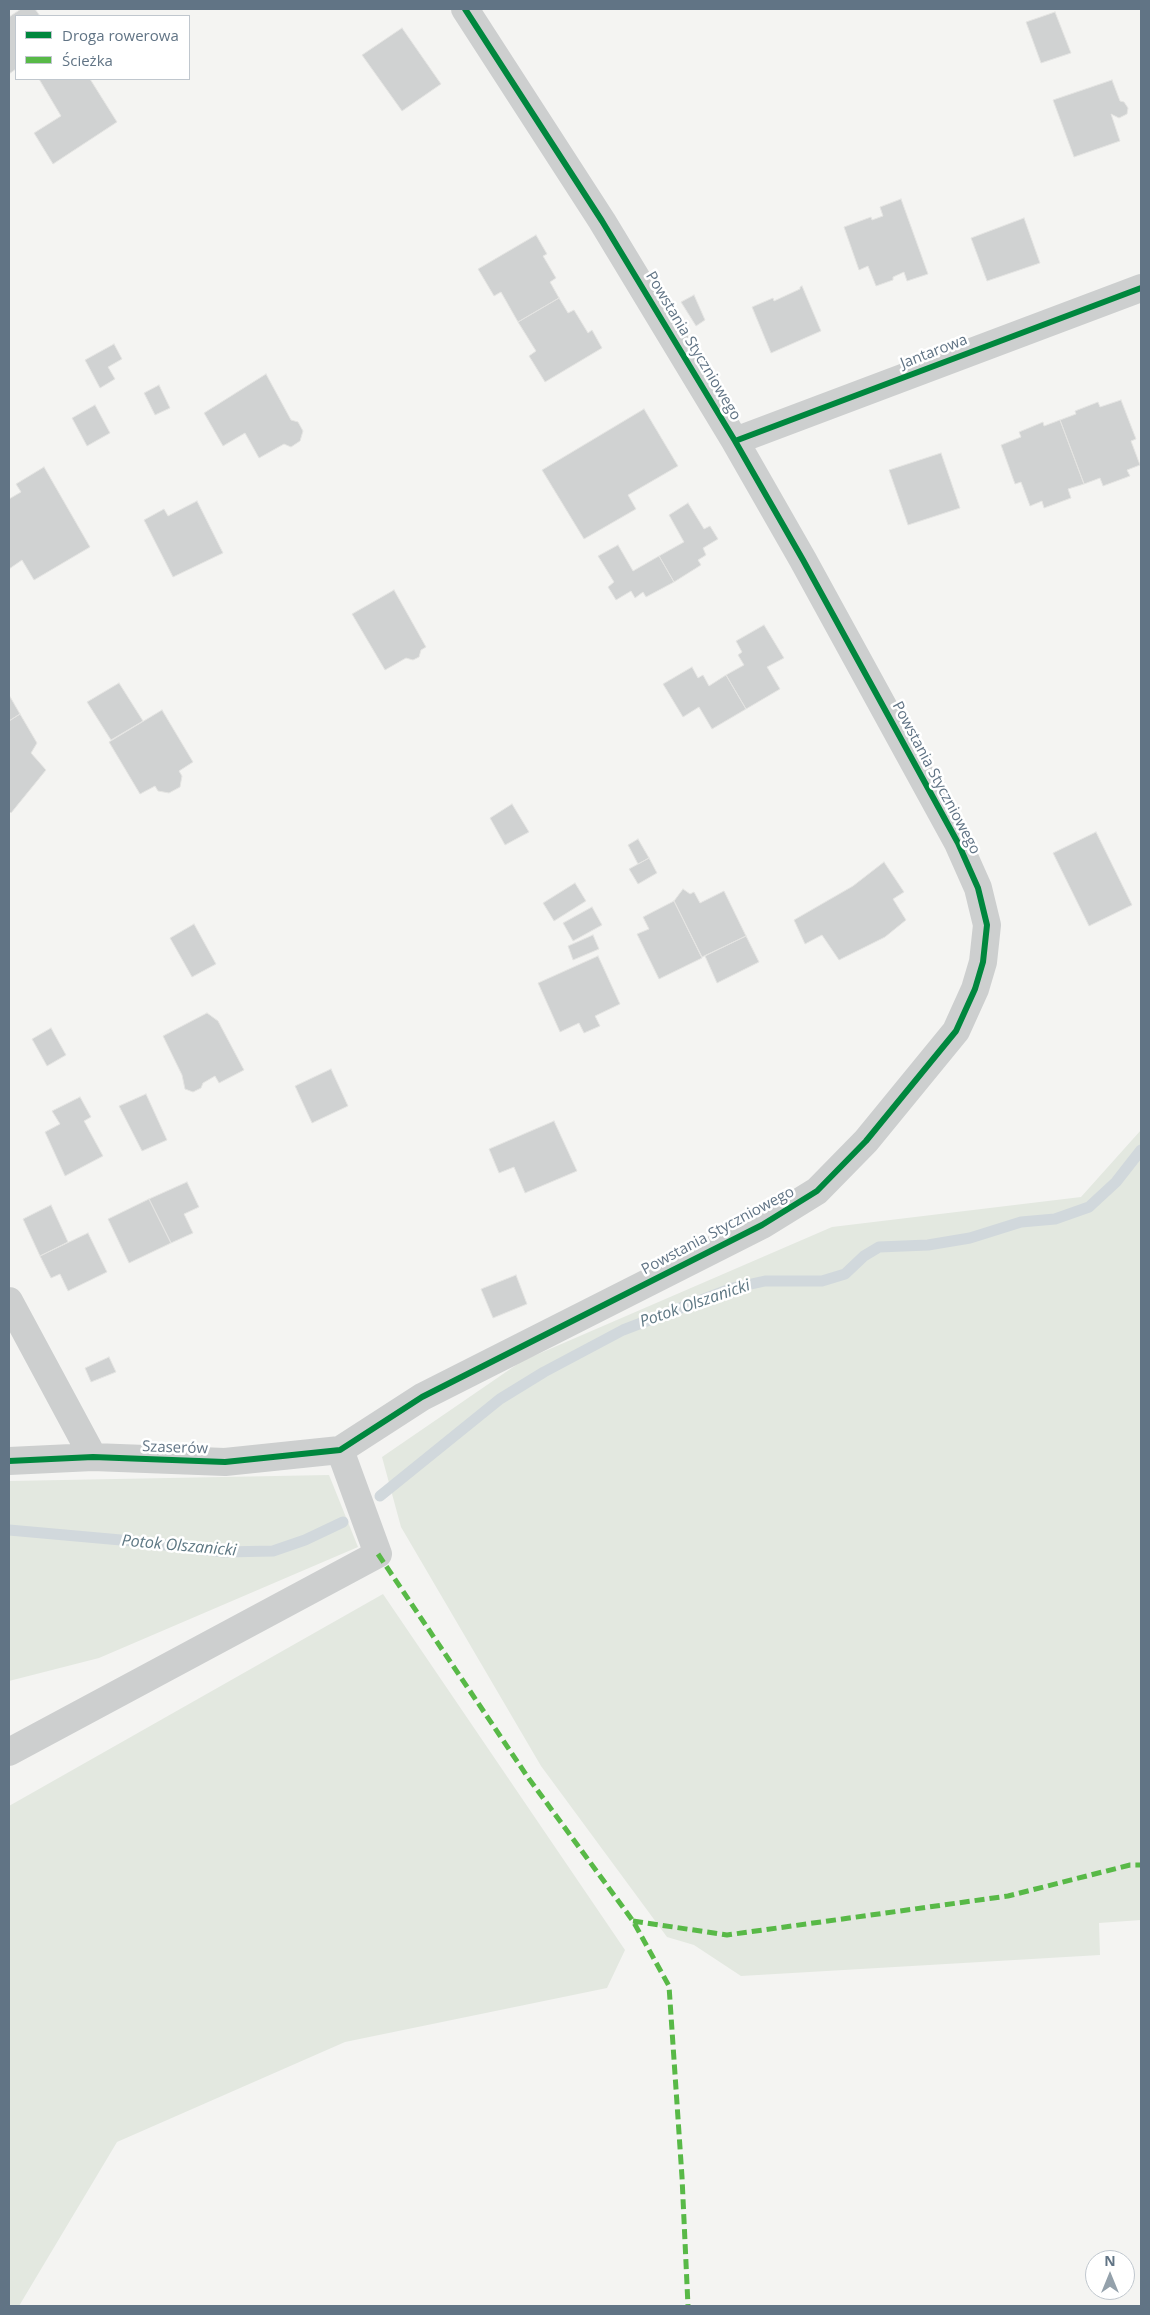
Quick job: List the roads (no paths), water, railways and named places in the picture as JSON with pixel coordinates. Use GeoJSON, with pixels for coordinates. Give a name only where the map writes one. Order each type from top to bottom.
{"type":"FeatureCollection","features":[{"type":"Feature","properties":{"kind":"street","name":"Powstania Styczniowego"},"geometry":{"type":"LineString","coordinates":[[340,1450],[422,1397],[762,1225],[817,1191],[866,1141],[956,1031],[975,989],[983,962],[987,925],[978,888],[958,843],[804,560],[735,441],[602,221],[465,9]]}},
{"type":"Feature","properties":{"kind":"street","name":"Jantarowa"},"geometry":{"type":"LineString","coordinates":[[735,441],[1141,288]]}},
{"type":"Feature","properties":{"kind":"street"},"geometry":{"type":"LineString","coordinates":[[9,1301],[93,1457]]}},
{"type":"Feature","properties":{"kind":"street","name":"Szaserów"},"geometry":{"type":"LineString","coordinates":[[9,1461],[93,1457],[225,1462],[340,1450]]}},
{"type":"Feature","properties":{"kind":"street"},"geometry":{"type":"LineString","coordinates":[[9,1752],[378,1554],[340,1450]]}},
{"type":"Feature","properties":{"kind":"waterway","name":"Potok Olszanicki"},"geometry":{"type":"LineString","coordinates":[[380,1496],[500,1399],[544,1372],[623,1330],[733,1288],[765,1281],[822,1281],[845,1274],[864,1256],[879,1247],[928,1245],[970,1238],[1021,1222],[1055,1219],[1089,1207],[1116,1182],[1141,1150]]}},
{"type":"Feature","properties":{"kind":"waterway","name":"Potok Olszanicki"},"geometry":{"type":"LineString","coordinates":[[9,1530],[132,1541],[224,1552],[273,1551],[305,1540],[343,1522]]}}]}
